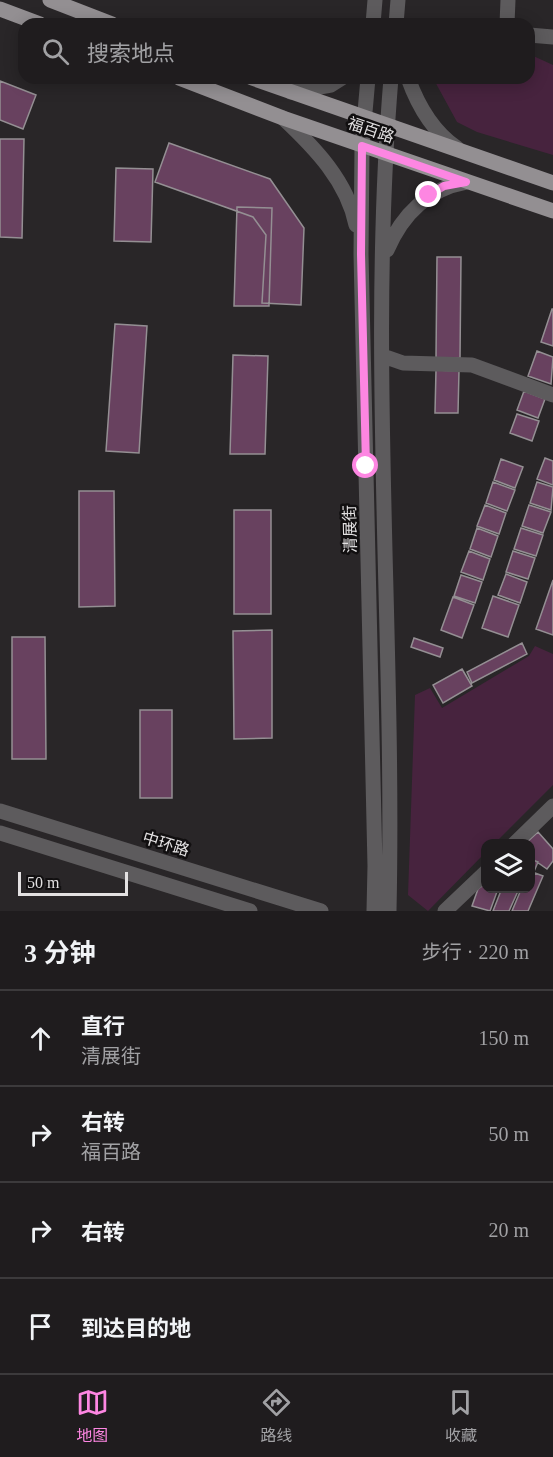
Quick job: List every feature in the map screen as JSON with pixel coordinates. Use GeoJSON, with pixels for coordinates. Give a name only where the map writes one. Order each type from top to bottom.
{"type":"FeatureCollection","features":[{"type":"Feature","properties":{"kind":"main road"},"geometry":{"type":"LineString","coordinates":[[50,0],[96,18]]}},
{"type":"Feature","properties":{"kind":"main road"},"geometry":{"type":"LineString","coordinates":[[0,9],[23,18]]}},
{"type":"Feature","properties":{"kind":"main road","name":"福百路"},"geometry":{"type":"LineString","coordinates":[[194,84],[283,118],[553,212]]}},
{"type":"Feature","properties":{"kind":"main road","name":"福百路"},"geometry":{"type":"LineString","coordinates":[[267,84],[364,120],[553,183]]}},
{"type":"Feature","properties":{"kind":"street"},"geometry":{"type":"LineString","coordinates":[[374,18],[375,0]]}},
{"type":"Feature","properties":{"kind":"street"},"geometry":{"type":"LineString","coordinates":[[396,18],[398,0]]}},
{"type":"Feature","properties":{"kind":"street"},"geometry":{"type":"LineString","coordinates":[[507,18],[508,0]]}},
{"type":"Feature","properties":{"kind":"street"},"geometry":{"type":"LineString","coordinates":[[535,36],[553,37]]}},
{"type":"Feature","properties":{"kind":"street"},"geometry":{"type":"LineString","coordinates":[[287,92],[314,90],[333,84]]}},
{"type":"Feature","properties":{"kind":"street","name":"清展街"},"geometry":{"type":"LineString","coordinates":[[367,84],[362,146],[361,254],[374,911]]}},
{"type":"Feature","properties":{"kind":"street"},"geometry":{"type":"LineString","coordinates":[[389,911],[383,356],[385,154],[391,84]]}},
{"type":"Feature","properties":{"kind":"street"},"geometry":{"type":"LineString","coordinates":[[411,84],[428,121],[446,140],[464,153]]}},
{"type":"Feature","properties":{"kind":"street"},"geometry":{"type":"LineString","coordinates":[[283,118],[305,139],[343,187],[353,212],[361,254]]}},
{"type":"Feature","properties":{"kind":"street"},"geometry":{"type":"LineString","coordinates":[[384,259],[394,234],[429,195],[444,186],[466,182]]}},
{"type":"Feature","properties":{"kind":"street"},"geometry":{"type":"LineString","coordinates":[[383,356],[403,363],[472,365],[553,395]]}},
{"type":"Feature","properties":{"kind":"street"},"geometry":{"type":"LineString","coordinates":[[518,839],[553,806]]}},
{"type":"Feature","properties":{"kind":"street","name":"中环路"},"geometry":{"type":"LineString","coordinates":[[0,811],[321,911]]}},
{"type":"Feature","properties":{"kind":"street"},"geometry":{"type":"LineString","coordinates":[[0,833],[250,911]]}},
{"type":"Feature","properties":{"kind":"street"},"geometry":{"type":"LineString","coordinates":[[445,911],[481,877]]}},
{"type":"Feature","properties":{"kind":"shaded area"},"geometry":{"type":"Polygon","coordinates":[[[535,57],[553,65],[553,155],[477,132],[457,122],[436,84],[535,84],[535,57]]]}},
{"type":"Feature","properties":{"kind":"shaded area"},"geometry":{"type":"Polygon","coordinates":[[[535,646],[553,654],[553,785],[499,839],[481,839],[481,857],[428,911],[408,895],[415,695],[430,688],[442,708],[529,656],[535,646]]]}},
{"type":"Feature","properties":{"kind":"building"},"geometry":{"type":"Polygon","coordinates":[[[0,81],[36,95],[23,129],[0,120],[0,81]]]}},
{"type":"Feature","properties":{"kind":"building"},"geometry":{"type":"Polygon","coordinates":[[[0,139],[24,139],[22,238],[0,237],[0,139]]]}},
{"type":"Feature","properties":{"kind":"building"},"geometry":{"type":"Polygon","coordinates":[[[169,143],[270,179],[304,228],[301,305],[262,303],[266,235],[253,217],[155,182],[169,143]]]}},
{"type":"Feature","properties":{"kind":"building"},"geometry":{"type":"Polygon","coordinates":[[[116,168],[153,169],[151,242],[114,241],[116,168]]]}},
{"type":"Feature","properties":{"kind":"building"},"geometry":{"type":"Polygon","coordinates":[[[237,207],[272,208],[269,306],[234,306],[237,207]]]}},
{"type":"Feature","properties":{"kind":"building"},"geometry":{"type":"Polygon","coordinates":[[[437,257],[461,257],[460,358],[436,358],[437,257]]]}},
{"type":"Feature","properties":{"kind":"building"},"geometry":{"type":"Polygon","coordinates":[[[553,309],[553,346],[541,342],[553,309]]]}},
{"type":"Feature","properties":{"kind":"building"},"geometry":{"type":"Polygon","coordinates":[[[115,324],[147,326],[139,453],[106,451],[115,324]]]}},
{"type":"Feature","properties":{"kind":"building"},"geometry":{"type":"Polygon","coordinates":[[[537,351],[553,357],[551,384],[528,376],[537,351]]]}},
{"type":"Feature","properties":{"kind":"building"},"geometry":{"type":"Polygon","coordinates":[[[233,355],[268,356],[265,454],[230,454],[233,355]]]}},
{"type":"Feature","properties":{"kind":"building"},"geometry":{"type":"Polygon","coordinates":[[[436,370],[459,371],[458,413],[435,413],[436,370]]]}},
{"type":"Feature","properties":{"kind":"building"},"geometry":{"type":"Polygon","coordinates":[[[524,391],[545,399],[538,418],[517,410],[524,391]]]}},
{"type":"Feature","properties":{"kind":"building"},"geometry":{"type":"Polygon","coordinates":[[[517,414],[539,421],[532,441],[510,433],[517,414]]]}},
{"type":"Feature","properties":{"kind":"building"},"geometry":{"type":"Polygon","coordinates":[[[545,458],[553,461],[553,485],[537,479],[545,458]]]}},
{"type":"Feature","properties":{"kind":"building"},"geometry":{"type":"Polygon","coordinates":[[[501,459],[523,467],[515,488],[494,480],[501,459]]]}},
{"type":"Feature","properties":{"kind":"building"},"geometry":{"type":"Polygon","coordinates":[[[493,482],[515,490],[507,511],[486,503],[493,482]]]}},
{"type":"Feature","properties":{"kind":"building"},"geometry":{"type":"Polygon","coordinates":[[[537,482],[553,487],[551,510],[530,503],[537,482]]]}},
{"type":"Feature","properties":{"kind":"building"},"geometry":{"type":"Polygon","coordinates":[[[79,491],[114,491],[115,606],[79,607],[79,491]]]}},
{"type":"Feature","properties":{"kind":"building"},"geometry":{"type":"Polygon","coordinates":[[[485,505],[506,513],[499,534],[477,526],[485,505]]]}},
{"type":"Feature","properties":{"kind":"building"},"geometry":{"type":"Polygon","coordinates":[[[529,505],[551,512],[543,533],[522,526],[529,505]]]}},
{"type":"Feature","properties":{"kind":"building"},"geometry":{"type":"Polygon","coordinates":[[[234,510],[271,510],[271,614],[234,614],[234,510]]]}},
{"type":"Feature","properties":{"kind":"building"},"geometry":{"type":"Polygon","coordinates":[[[477,528],[498,536],[491,557],[470,549],[477,528]]]}},
{"type":"Feature","properties":{"kind":"building"},"geometry":{"type":"Polygon","coordinates":[[[521,528],[543,535],[536,556],[514,549],[521,528]]]}},
{"type":"Feature","properties":{"kind":"building"},"geometry":{"type":"Polygon","coordinates":[[[469,551],[490,559],[483,580],[461,572],[469,551]]]}},
{"type":"Feature","properties":{"kind":"building"},"geometry":{"type":"Polygon","coordinates":[[[513,551],[535,558],[528,579],[506,572],[513,551]]]}},
{"type":"Feature","properties":{"kind":"building"},"geometry":{"type":"Polygon","coordinates":[[[506,574],[527,582],[520,603],[498,595],[506,574]]]}},
{"type":"Feature","properties":{"kind":"building"},"geometry":{"type":"Polygon","coordinates":[[[461,575],[482,582],[475,603],[454,596],[461,575]]]}},
{"type":"Feature","properties":{"kind":"building"},"geometry":{"type":"Polygon","coordinates":[[[553,580],[553,635],[536,629],[553,580]]]}},
{"type":"Feature","properties":{"kind":"building"},"geometry":{"type":"Polygon","coordinates":[[[493,596],[519,605],[508,637],[482,628],[493,596]]]}},
{"type":"Feature","properties":{"kind":"building"},"geometry":{"type":"Polygon","coordinates":[[[453,597],[474,605],[462,638],[441,630],[453,597]]]}},
{"type":"Feature","properties":{"kind":"building"},"geometry":{"type":"Polygon","coordinates":[[[272,630],[272,738],[234,739],[233,631],[272,630]]]}},
{"type":"Feature","properties":{"kind":"building"},"geometry":{"type":"Polygon","coordinates":[[[12,637],[45,637],[46,759],[12,759],[12,637]]]}},
{"type":"Feature","properties":{"kind":"building"},"geometry":{"type":"Polygon","coordinates":[[[414,638],[443,648],[440,657],[411,647],[414,638]]]}},
{"type":"Feature","properties":{"kind":"building"},"geometry":{"type":"Polygon","coordinates":[[[522,643],[527,654],[472,683],[467,672],[522,643]]]}},
{"type":"Feature","properties":{"kind":"building"},"geometry":{"type":"Polygon","coordinates":[[[462,669],[472,686],[443,703],[433,685],[462,669]]]}},
{"type":"Feature","properties":{"kind":"building"},"geometry":{"type":"Polygon","coordinates":[[[140,710],[172,710],[172,798],[140,798],[140,710]]]}},
{"type":"Feature","properties":{"kind":"building"},"geometry":{"type":"Polygon","coordinates":[[[538,832],[553,849],[553,861],[547,869],[535,861],[535,839],[530,839],[538,832]]]}},
{"type":"Feature","properties":{"kind":"building"},"geometry":{"type":"Polygon","coordinates":[[[535,873],[543,876],[528,911],[512,911],[520,893],[535,893],[535,873]]]}},
{"type":"Feature","properties":{"kind":"building"},"geometry":{"type":"Polygon","coordinates":[[[481,887],[481,893],[497,893],[490,911],[472,906],[478,889],[481,887]]]}},
{"type":"Feature","properties":{"kind":"building"},"geometry":{"type":"Polygon","coordinates":[[[500,893],[517,893],[509,911],[493,911],[500,893]]]}},
{"type":"Feature","properties":{"kind":"route"},"geometry":{"type":"LineString","coordinates":[[366,466],[361,254],[362,146],[466,182],[444,186],[429,195]]}}]}
